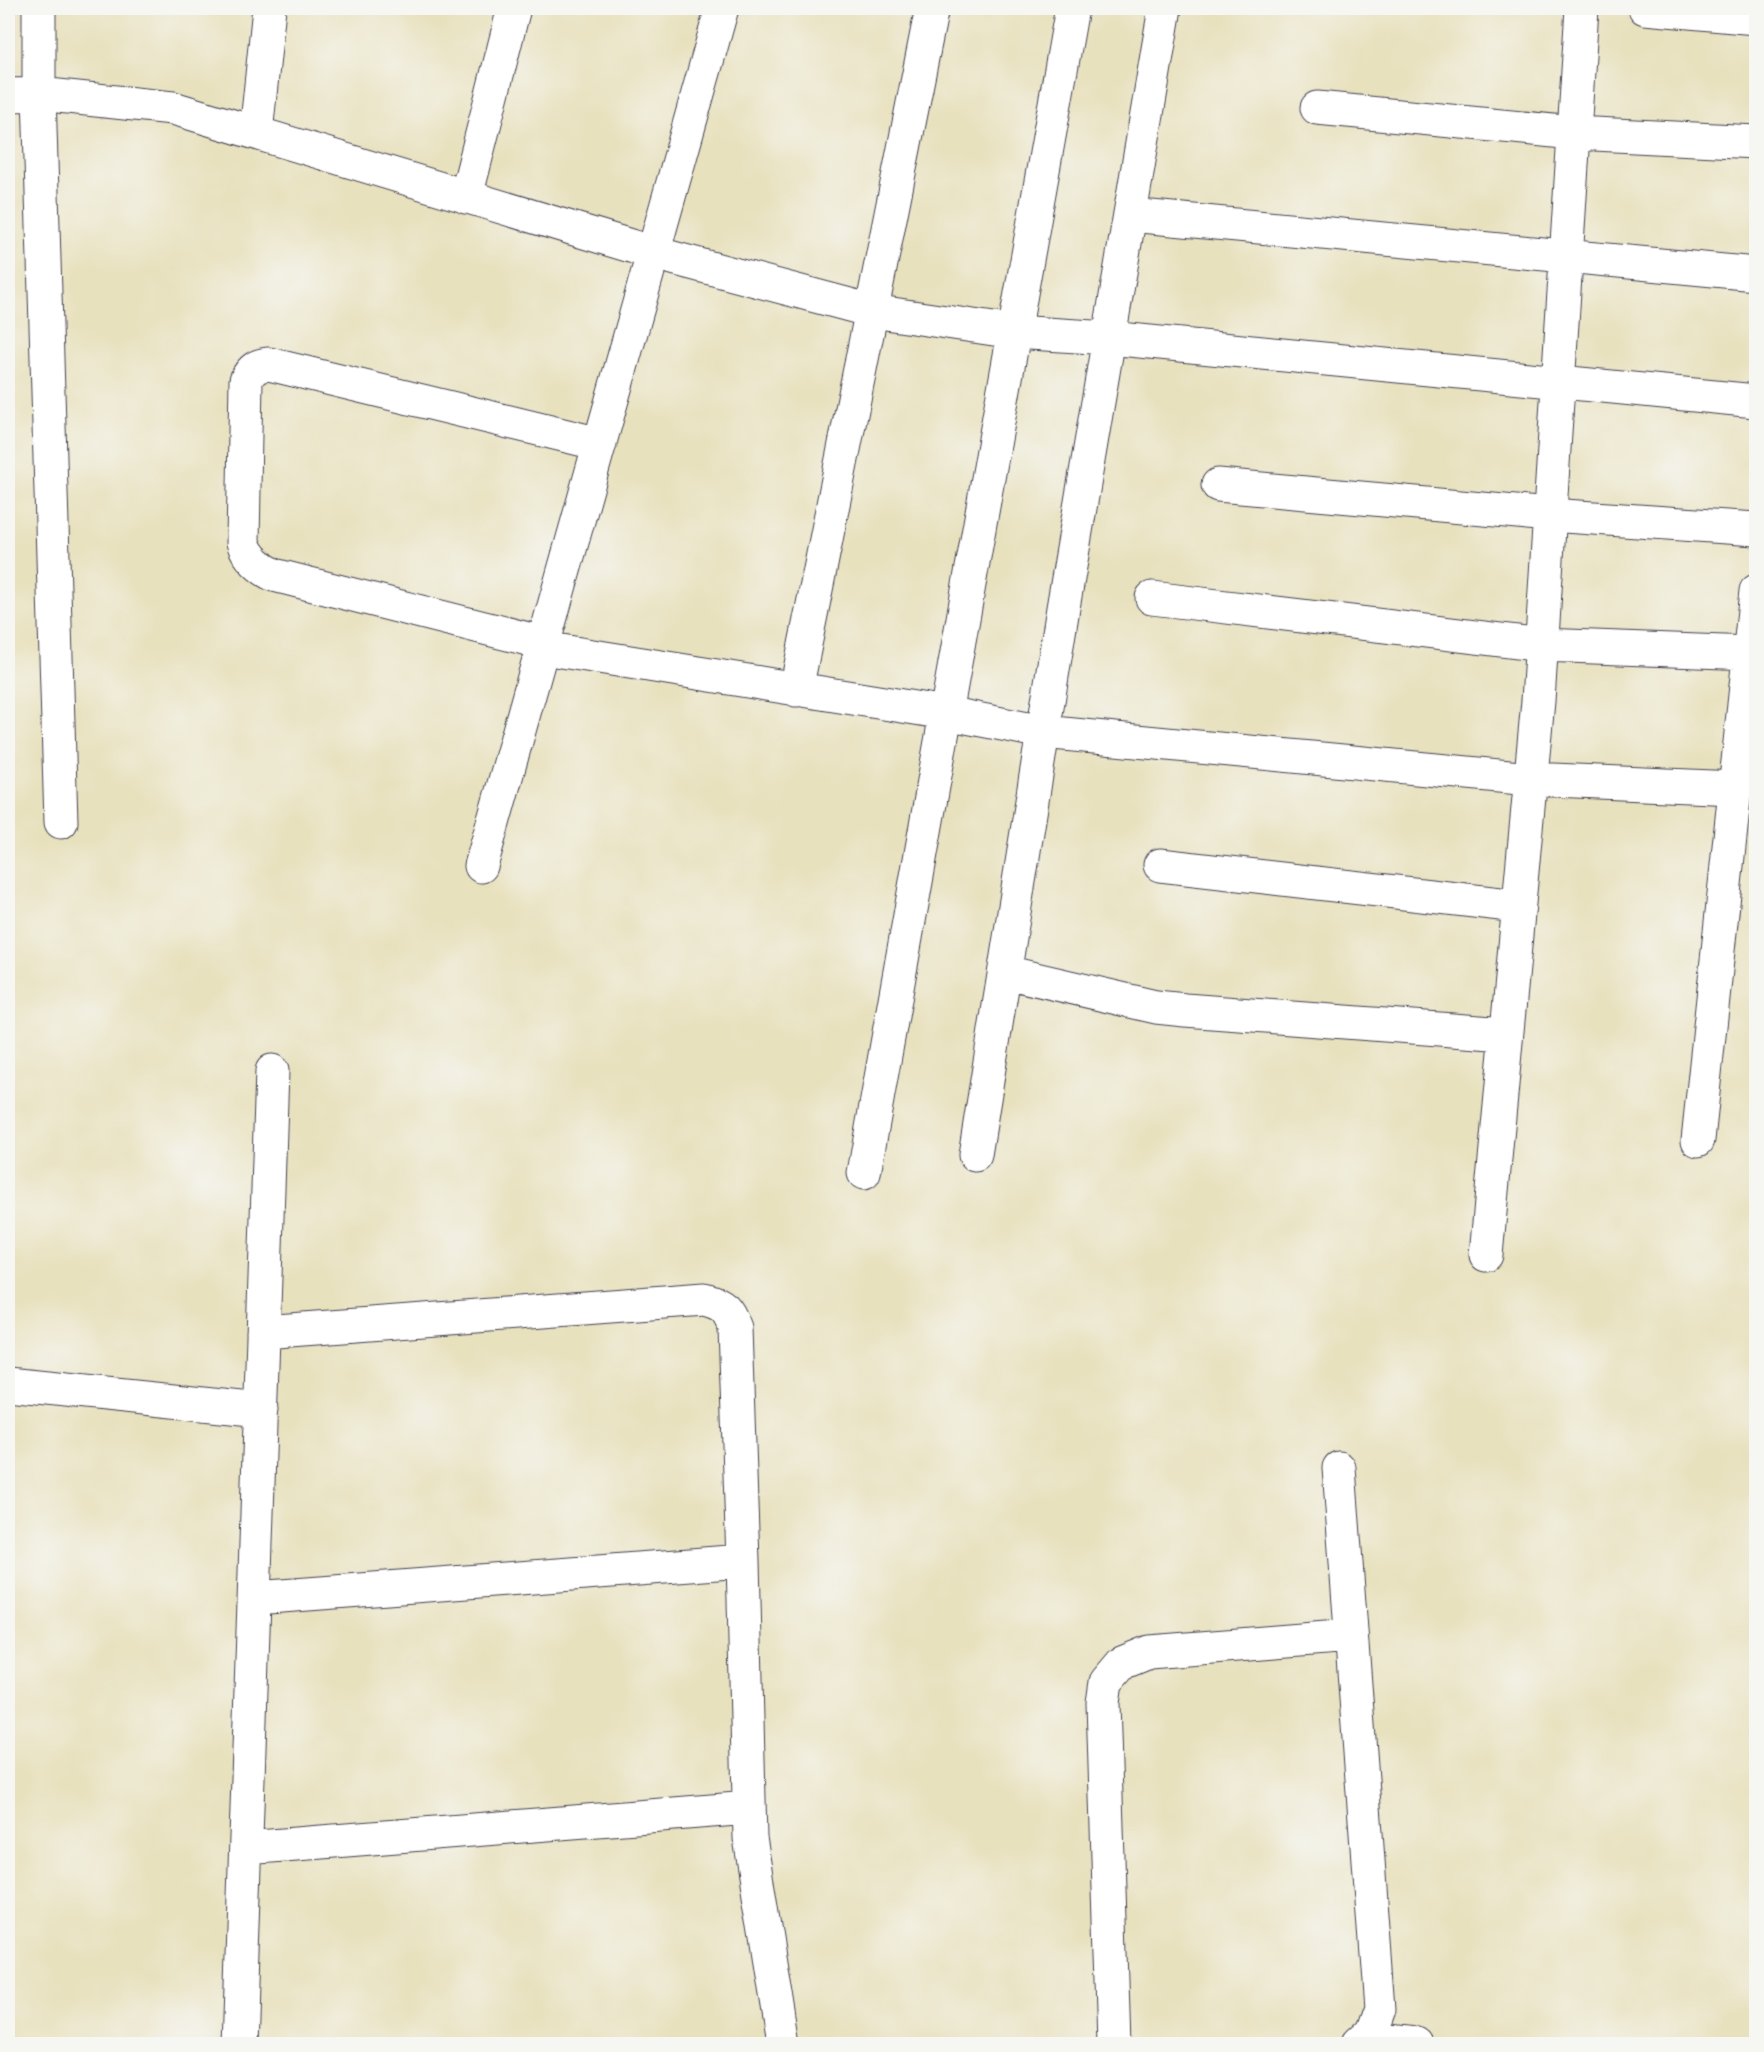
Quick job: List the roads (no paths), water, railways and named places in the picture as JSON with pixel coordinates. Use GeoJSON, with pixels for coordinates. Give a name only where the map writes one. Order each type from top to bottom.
{"type":"FeatureCollection","features":[{"type":"Feature","properties":{"kind":"street"},"geometry":{"type":"LineString","coordinates":[[39,8],[23,94],[61,822]]}},
{"type":"Feature","properties":{"kind":"street"},"geometry":{"type":"LineString","coordinates":[[256,133],[269,8]]}},
{"type":"Feature","properties":{"kind":"street"},"geometry":{"type":"LineString","coordinates":[[466,196],[514,8]]}},
{"type":"Feature","properties":{"kind":"street"},"geometry":{"type":"LineString","coordinates":[[481,866],[722,8]]}},
{"type":"Feature","properties":{"kind":"street"},"geometry":{"type":"LineString","coordinates":[[796,690],[932,8]]}},
{"type":"Feature","properties":{"kind":"street"},"geometry":{"type":"LineString","coordinates":[[864,1173],[1072,8]]}},
{"type":"Feature","properties":{"kind":"street"},"geometry":{"type":"LineString","coordinates":[[975,1155],[1043,732],[1165,8]]}},
{"type":"Feature","properties":{"kind":"street"},"geometry":{"type":"LineString","coordinates":[[1486,1255],[1542,645],[1582,8]]}},
{"type":"Feature","properties":{"kind":"street"},"geometry":{"type":"LineString","coordinates":[[1645,8],[1756,18]]}},
{"type":"Feature","properties":{"kind":"street"},"geometry":{"type":"LineString","coordinates":[[23,94],[173,108],[654,253],[872,311],[1014,332],[1109,338],[1756,401]]}},
{"type":"Feature","properties":{"kind":"street"},"geometry":{"type":"LineString","coordinates":[[1317,108],[1574,133],[1756,142]]}},
{"type":"Feature","properties":{"kind":"street"},"geometry":{"type":"LineString","coordinates":[[1130,214],[1756,274]]}},
{"type":"Feature","properties":{"kind":"street"},"geometry":{"type":"LineString","coordinates":[[600,444],[269,364],[259,365],[250,372],[246,380],[243,542],[248,553],[263,569],[274,575],[543,646],[796,690],[946,713],[1043,732],[1530,779],[1735,788]]}},
{"type":"Feature","properties":{"kind":"street"},"geometry":{"type":"LineString","coordinates":[[1218,484],[1549,515],[1756,529]]}},
{"type":"Feature","properties":{"kind":"street"},"geometry":{"type":"LineString","coordinates":[[1698,1140],[1744,821],[1735,788],[1751,670],[1756,591]]}},
{"type":"Feature","properties":{"kind":"street"},"geometry":{"type":"LineString","coordinates":[[1152,598],[1751,670]]}},
{"type":"Feature","properties":{"kind":"street"},"geometry":{"type":"LineString","coordinates":[[1160,865],[1518,906]]}},
{"type":"Feature","properties":{"kind":"street"},"geometry":{"type":"LineString","coordinates":[[1005,972],[1156,1007],[1506,1034]]}},
{"type":"Feature","properties":{"kind":"street"},"geometry":{"type":"LineString","coordinates":[[239,2044],[272,1071]]}},
{"type":"Feature","properties":{"kind":"street"},"geometry":{"type":"LineString","coordinates":[[263,1332],[704,1299],[719,1302],[730,1313],[735,1328],[750,1838],[783,2044]]}},
{"type":"Feature","properties":{"kind":"street"},"geometry":{"type":"LineString","coordinates":[[8,1384],[261,1410]]}},
{"type":"Feature","properties":{"kind":"street"},"geometry":{"type":"LineString","coordinates":[[1339,1468],[1378,2009],[1370,2034],[1362,2042]]}},
{"type":"Feature","properties":{"kind":"street"},"geometry":{"type":"LineString","coordinates":[[255,1598],[743,1561]]}},
{"type":"Feature","properties":{"kind":"street"},"geometry":{"type":"LineString","coordinates":[[1114,2044],[1103,1703],[1106,1682],[1122,1663],[1149,1652],[1351,1636]]}},
{"type":"Feature","properties":{"kind":"street"},"geometry":{"type":"LineString","coordinates":[[246,1848],[749,1809]]}},
{"type":"Feature","properties":{"kind":"street"},"geometry":{"type":"LineString","coordinates":[[1362,2042],[1416,2044]]}}]}
